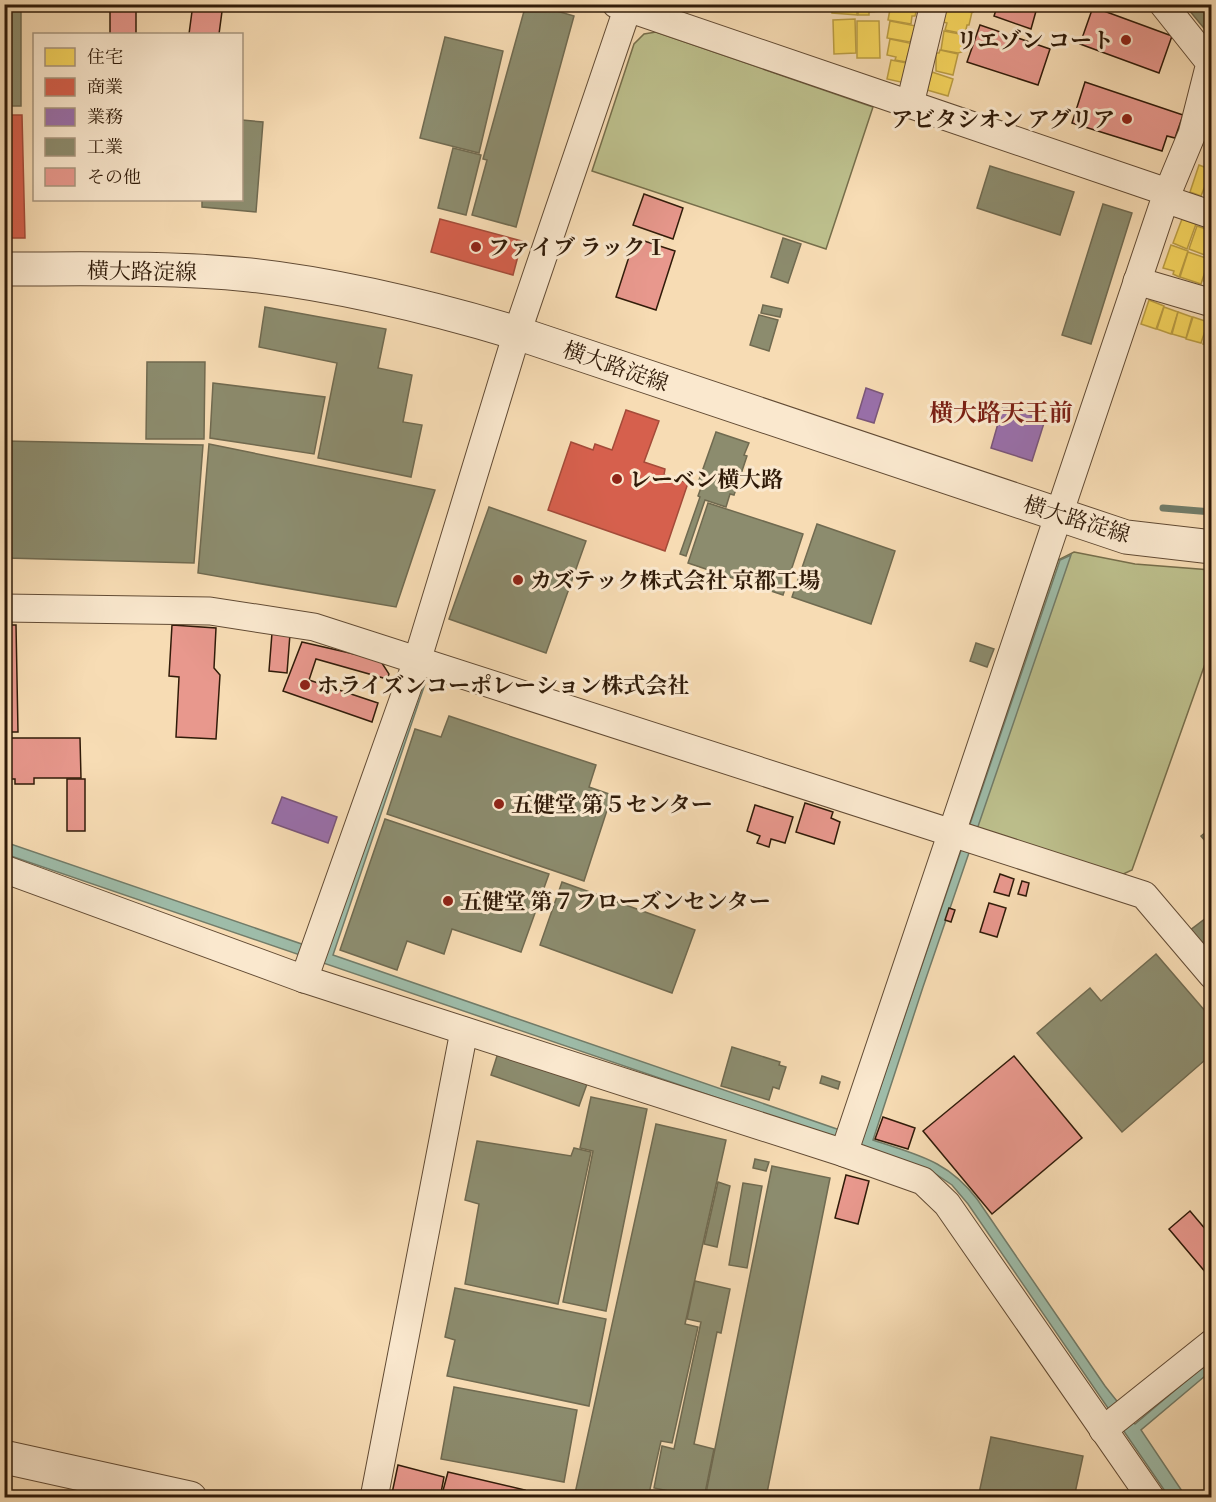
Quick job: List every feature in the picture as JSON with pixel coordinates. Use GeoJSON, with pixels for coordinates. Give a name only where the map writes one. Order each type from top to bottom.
{"type":"FeatureCollection","features":[{"type":"Feature","properties":{"kind":"street"},"geometry":{"type":"LineString","coordinates":[[910,104],[934,4]]}},
{"type":"Feature","properties":{"kind":"street"},"geometry":{"type":"LineString","coordinates":[[847,1142],[1166,195],[1192,134],[1210,63],[1163,4]]}},
{"type":"Feature","properties":{"kind":"street"},"geometry":{"type":"LineString","coordinates":[[305,974],[417,661],[517,333],[625,6],[1166,195],[1212,215]]}},
{"type":"Feature","properties":{"kind":"street","name":"横大路淀線"},"geometry":{"type":"LineString","coordinates":[[4,269],[162,269],[252,275],[369,294],[435,309],[517,333],[1126,537],[1212,547]]}},
{"type":"Feature","properties":{"kind":"street"},"geometry":{"type":"LineString","coordinates":[[1137,281],[1212,303]]}},
{"type":"Feature","properties":{"kind":"street"},"geometry":{"type":"LineString","coordinates":[[4,608],[210,611],[314,627],[1144,896],[1212,975]]}},
{"type":"Feature","properties":{"kind":"street"},"geometry":{"type":"LineString","coordinates":[[4,869],[464,1031],[847,1142],[923,1181],[947,1204],[1114,1421],[1151,1497]]}},
{"type":"Feature","properties":{"kind":"street"},"geometry":{"type":"LineString","coordinates":[[374,1497],[464,1031]]}},
{"type":"Feature","properties":{"kind":"street"},"geometry":{"type":"LineString","coordinates":[[1114,1421],[1212,1343]]}},
{"type":"Feature","properties":{"kind":"street"},"geometry":{"type":"LineString","coordinates":[[4,1457],[190,1497]]}},
{"type":"Feature","properties":{"kind":"green space"},"geometry":{"type":"Polygon","coordinates":[[[656,32],[873,107],[826,249],[592,171],[634,44],[644,34],[656,32]]]}},
{"type":"Feature","properties":{"kind":"green space"},"geometry":{"type":"Polygon","coordinates":[[[1074,552],[1135,564],[1211,570],[1211,647],[1132,870],[1115,878],[980,832],[973,815],[1058,560],[1074,552]]]}},
{"type":"Feature","properties":{"kind":"shaded area"},"geometry":{"type":"Polygon","coordinates":[[[1071,555],[873,1140],[930,1160],[943,1167],[966,1186],[1105,1386],[1135,1424],[1211,1360],[1211,1371],[1141,1430],[1186,1497],[1169,1497],[968,1204],[952,1185],[931,1171],[5,854],[5,842],[325,952],[416,688],[425,684],[333,955],[863,1138],[1060,560],[1071,555]]]}},
{"type":"Feature","properties":{"kind":"building: 住宅"},"geometry":{"type":"Polygon","coordinates":[[[780,4],[807,4],[807,8],[792,8],[792,6],[780,4]]]}},
{"type":"Feature","properties":{"kind":"building: 住宅"},"geometry":{"type":"Polygon","coordinates":[[[808,4],[831,4],[831,9],[808,8],[808,4]]]}},
{"type":"Feature","properties":{"kind":"building: 住宅"},"geometry":{"type":"Polygon","coordinates":[[[832,4],[857,4],[857,15],[832,13],[832,4]]]}},
{"type":"Feature","properties":{"kind":"building: 住宅"},"geometry":{"type":"Polygon","coordinates":[[[858,4],[881,4],[881,11],[869,12],[869,15],[858,15],[858,4]]]}},
{"type":"Feature","properties":{"kind":"building: 住宅"},"geometry":{"type":"Polygon","coordinates":[[[891,4],[917,9],[915,16],[912,16],[911,24],[888,20],[891,4]]]}},
{"type":"Feature","properties":{"kind":"building: 住宅"},"geometry":{"type":"Polygon","coordinates":[[[948,4],[974,4],[973,12],[947,7],[948,4]]]}},
{"type":"Feature","properties":{"kind":"building: 住宅"},"geometry":{"type":"Polygon","coordinates":[[[946,7],[972,12],[965,34],[945,30],[947,23],[943,22],[946,7]]]}},
{"type":"Feature","properties":{"kind":"building: 住宅"},"geometry":{"type":"Polygon","coordinates":[[[855,19],[856,53],[834,54],[833,20],[855,19]]]}},
{"type":"Feature","properties":{"kind":"building: 住宅"},"geometry":{"type":"Polygon","coordinates":[[[857,21],[879,21],[880,58],[857,58],[857,21]]]}},
{"type":"Feature","properties":{"kind":"building: 住宅"},"geometry":{"type":"Polygon","coordinates":[[[890,21],[916,26],[910,42],[887,38],[890,21]]]}},
{"type":"Feature","properties":{"kind":"building: 住宅"},"geometry":{"type":"Polygon","coordinates":[[[944,31],[965,35],[962,52],[941,50],[944,31]]]}},
{"type":"Feature","properties":{"kind":"building: 住宅"},"geometry":{"type":"Polygon","coordinates":[[[890,39],[914,44],[912,55],[908,54],[906,62],[895,60],[896,57],[887,55],[890,39]]]}},
{"type":"Feature","properties":{"kind":"building: 住宅"},"geometry":{"type":"Polygon","coordinates":[[[940,50],[958,54],[953,75],[936,71],[936,53],[940,50]]]}},
{"type":"Feature","properties":{"kind":"building: 住宅"},"geometry":{"type":"Polygon","coordinates":[[[891,60],[912,64],[905,83],[887,79],[891,60]]]}},
{"type":"Feature","properties":{"kind":"building: 住宅"},"geometry":{"type":"Polygon","coordinates":[[[932,72],[953,79],[948,96],[927,90],[932,72]]]}},
{"type":"Feature","properties":{"kind":"building: 住宅"},"geometry":{"type":"Polygon","coordinates":[[[1199,165],[1212,170],[1212,188],[1205,186],[1201,196],[1190,192],[1199,165]]]}},
{"type":"Feature","properties":{"kind":"building: 住宅"},"geometry":{"type":"Polygon","coordinates":[[[1182,219],[1196,224],[1187,249],[1173,243],[1182,219]]]}},
{"type":"Feature","properties":{"kind":"building: 住宅"},"geometry":{"type":"Polygon","coordinates":[[[1197,226],[1212,231],[1210,257],[1189,249],[1197,226]]]}},
{"type":"Feature","properties":{"kind":"building: 住宅"},"geometry":{"type":"Polygon","coordinates":[[[1171,245],[1188,251],[1179,277],[1173,274],[1174,271],[1163,268],[1171,245]]]}},
{"type":"Feature","properties":{"kind":"building: 住宅"},"geometry":{"type":"Polygon","coordinates":[[[1188,252],[1209,259],[1201,284],[1180,277],[1188,252]]]}},
{"type":"Feature","properties":{"kind":"building: 住宅"},"geometry":{"type":"Polygon","coordinates":[[[1212,260],[1212,284],[1204,281],[1212,260]]]}},
{"type":"Feature","properties":{"kind":"building: 住宅"},"geometry":{"type":"Polygon","coordinates":[[[1149,300],[1164,306],[1156,329],[1141,324],[1149,300]]]}},
{"type":"Feature","properties":{"kind":"building: 住宅"},"geometry":{"type":"Polygon","coordinates":[[[1164,307],[1178,312],[1171,334],[1157,329],[1164,307]]]}},
{"type":"Feature","properties":{"kind":"building: 住宅"},"geometry":{"type":"Polygon","coordinates":[[[1178,312],[1192,317],[1186,338],[1172,334],[1178,312]]]}},
{"type":"Feature","properties":{"kind":"building: 住宅"},"geometry":{"type":"Polygon","coordinates":[[[1193,317],[1208,322],[1201,343],[1186,339],[1193,317]]]}},
{"type":"Feature","properties":{"kind":"building: 住宅"},"geometry":{"type":"Polygon","coordinates":[[[1210,322],[1212,323],[1212,347],[1203,344],[1210,322]]]}},
{"type":"Feature","properties":{"kind":"building: 商業"},"geometry":{"type":"Polygon","coordinates":[[[4,115],[22,115],[25,238],[4,238],[4,115]]]}},
{"type":"Feature","properties":{"kind":"building: 商業","name":"ファイブ ラックⅠ"},"geometry":{"type":"Polygon","coordinates":[[[440,219],[522,241],[513,275],[431,252],[440,219]]]}},
{"type":"Feature","properties":{"kind":"building: 商業","name":"レーベン横大路"},"geometry":{"type":"Polygon","coordinates":[[[626,410],[659,421],[644,462],[665,469],[664,475],[688,483],[665,551],[548,510],[571,442],[593,450],[595,444],[612,450],[626,410]]]}},
{"type":"Feature","properties":{"kind":"building: 業務"},"geometry":{"type":"Polygon","coordinates":[[[866,388],[883,394],[874,423],[857,418],[866,388]]]}},
{"type":"Feature","properties":{"kind":"building: 業務"},"geometry":{"type":"Polygon","coordinates":[[[1003,406],[1045,420],[1032,461],[991,448],[1003,406]]]}},
{"type":"Feature","properties":{"kind":"building: 業務"},"geometry":{"type":"Polygon","coordinates":[[[282,797],[337,817],[328,843],[272,823],[282,797]]]}},
{"type":"Feature","properties":{"kind":"building: 工業"},"geometry":{"type":"Polygon","coordinates":[[[4,4],[21,4],[21,106],[4,106],[4,4]]]}},
{"type":"Feature","properties":{"kind":"building: 工業"},"geometry":{"type":"Polygon","coordinates":[[[526,4],[574,16],[516,227],[472,215],[487,160],[483,159],[526,4]]]}},
{"type":"Feature","properties":{"kind":"building: 工業"},"geometry":{"type":"Polygon","coordinates":[[[1184,4],[1212,4],[1212,38],[1184,4]]]}},
{"type":"Feature","properties":{"kind":"building: 工業"},"geometry":{"type":"Polygon","coordinates":[[[445,37],[503,51],[479,153],[420,138],[445,37]]]}},
{"type":"Feature","properties":{"kind":"building: 工業"},"geometry":{"type":"Polygon","coordinates":[[[243,120],[263,122],[256,212],[202,207],[202,201],[243,201],[243,120]]]}},
{"type":"Feature","properties":{"kind":"building: 工業"},"geometry":{"type":"Polygon","coordinates":[[[453,148],[481,155],[466,215],[438,208],[453,148]]]}},
{"type":"Feature","properties":{"kind":"building: 工業"},"geometry":{"type":"Polygon","coordinates":[[[990,166],[1074,192],[1060,235],[977,208],[990,166]]]}},
{"type":"Feature","properties":{"kind":"building: 工業"},"geometry":{"type":"Polygon","coordinates":[[[1103,204],[1132,213],[1091,344],[1062,335],[1103,204]]]}},
{"type":"Feature","properties":{"kind":"building: 工業"},"geometry":{"type":"Polygon","coordinates":[[[783,238],[801,244],[788,283],[771,277],[783,238]]]}},
{"type":"Feature","properties":{"kind":"building: 工業"},"geometry":{"type":"Polygon","coordinates":[[[763,305],[782,309],[780,317],[761,313],[763,305]]]}},
{"type":"Feature","properties":{"kind":"building: 工業"},"geometry":{"type":"Polygon","coordinates":[[[265,307],[386,329],[378,368],[412,375],[403,422],[422,425],[411,477],[318,458],[337,363],[259,347],[265,307]]]}},
{"type":"Feature","properties":{"kind":"building: 工業"},"geometry":{"type":"Polygon","coordinates":[[[759,315],[778,320],[769,351],[750,345],[759,315]]]}},
{"type":"Feature","properties":{"kind":"building: 工業"},"geometry":{"type":"Polygon","coordinates":[[[147,362],[205,362],[204,439],[146,439],[147,362]]]}},
{"type":"Feature","properties":{"kind":"building: 工業"},"geometry":{"type":"Polygon","coordinates":[[[213,383],[325,397],[314,454],[210,438],[213,383]]]}},
{"type":"Feature","properties":{"kind":"building: 工業"},"geometry":{"type":"Polygon","coordinates":[[[716,432],[749,443],[744,455],[747,456],[734,495],[730,494],[726,507],[705,500],[686,556],[680,554],[700,497],[698,496],[702,485],[698,483],[716,432]]]}},
{"type":"Feature","properties":{"kind":"building: 工業"},"geometry":{"type":"Polygon","coordinates":[[[4,441],[203,445],[194,563],[7,558],[4,441]]]}},
{"type":"Feature","properties":{"kind":"building: 工業"},"geometry":{"type":"Polygon","coordinates":[[[209,444],[435,490],[396,607],[198,573],[209,444]]]}},
{"type":"Feature","properties":{"kind":"building: 工業"},"geometry":{"type":"Polygon","coordinates":[[[708,503],[803,534],[783,595],[688,563],[708,503]]]}},
{"type":"Feature","properties":{"kind":"building: 工業","name":"カズテック株式会社 京都工場"},"geometry":{"type":"Polygon","coordinates":[[[489,507],[586,541],[546,653],[449,619],[489,507]]]}},
{"type":"Feature","properties":{"kind":"building: 工業"},"geometry":{"type":"Polygon","coordinates":[[[817,524],[895,551],[871,624],[792,597],[817,524]]]}},
{"type":"Feature","properties":{"kind":"building: 工業"},"geometry":{"type":"Polygon","coordinates":[[[976,643],[994,649],[987,667],[970,661],[976,643]]]}},
{"type":"Feature","properties":{"kind":"building: 工業","name":"五健堂 第５センター"},"geometry":{"type":"Polygon","coordinates":[[[449,716],[596,765],[589,787],[612,795],[584,881],[387,814],[415,729],[441,737],[449,716]]]}},
{"type":"Feature","properties":{"kind":"building: 工業","name":"五健堂 第７フローズンセンター"},"geometry":{"type":"Polygon","coordinates":[[[385,819],[549,874],[521,952],[452,929],[444,954],[407,941],[397,970],[340,950],[385,819]]]}},
{"type":"Feature","properties":{"kind":"building: 工業"},"geometry":{"type":"Polygon","coordinates":[[[1212,827],[1212,849],[1201,836],[1212,827]]]}},
{"type":"Feature","properties":{"kind":"building: 工業"},"geometry":{"type":"Polygon","coordinates":[[[562,882],[695,930],[672,993],[540,945],[562,882]]]}},
{"type":"Feature","properties":{"kind":"building: 工業"},"geometry":{"type":"Polygon","coordinates":[[[1206,918],[1212,925],[1212,960],[1189,931],[1206,918]]]}},
{"type":"Feature","properties":{"kind":"building: 工業"},"geometry":{"type":"Polygon","coordinates":[[[1156,954],[1212,1019],[1212,1054],[1122,1132],[1037,1033],[1090,988],[1101,1001],[1156,954]]]}},
{"type":"Feature","properties":{"kind":"building: 工業"},"geometry":{"type":"Polygon","coordinates":[[[732,1047],[780,1062],[779,1065],[786,1067],[779,1089],[773,1087],[769,1100],[721,1086],[732,1047]]]}},
{"type":"Feature","properties":{"kind":"building: 工業"},"geometry":{"type":"Polygon","coordinates":[[[498,1053],[587,1084],[579,1106],[491,1075],[498,1053]]]}},
{"type":"Feature","properties":{"kind":"building: 工業"},"geometry":{"type":"Polygon","coordinates":[[[822,1076],[840,1082],[838,1089],[820,1083],[822,1076]]]}},
{"type":"Feature","properties":{"kind":"building: 工業"},"geometry":{"type":"Polygon","coordinates":[[[591,1097],[647,1109],[606,1311],[563,1302],[593,1151],[580,1148],[591,1097]]]}},
{"type":"Feature","properties":{"kind":"building: 工業"},"geometry":{"type":"Polygon","coordinates":[[[656,1124],[726,1140],[685,1324],[698,1327],[672,1443],[661,1441],[648,1498],[574,1498],[656,1124]]]}},
{"type":"Feature","properties":{"kind":"building: 工業"},"geometry":{"type":"Polygon","coordinates":[[[477,1141],[571,1156],[574,1148],[591,1152],[558,1304],[465,1284],[479,1204],[465,1200],[477,1141]]]}},
{"type":"Feature","properties":{"kind":"building: 工業"},"geometry":{"type":"Polygon","coordinates":[[[755,1159],[769,1162],[766,1171],[753,1168],[755,1159]]]}},
{"type":"Feature","properties":{"kind":"building: 工業"},"geometry":{"type":"Polygon","coordinates":[[[772,1166],[830,1178],[766,1498],[705,1498],[772,1166]]]}},
{"type":"Feature","properties":{"kind":"building: 工業"},"geometry":{"type":"Polygon","coordinates":[[[718,1182],[730,1186],[717,1247],[704,1244],[718,1182]]]}},
{"type":"Feature","properties":{"kind":"building: 工業"},"geometry":{"type":"Polygon","coordinates":[[[743,1183],[762,1186],[747,1268],[729,1265],[743,1183]]]}},
{"type":"Feature","properties":{"kind":"building: 工業"},"geometry":{"type":"Polygon","coordinates":[[[695,1281],[730,1289],[721,1333],[717,1332],[694,1444],[714,1449],[704,1498],[678,1498],[679,1493],[654,1488],[662,1446],[674,1449],[701,1322],[687,1319],[695,1281]]]}},
{"type":"Feature","properties":{"kind":"building: 工業"},"geometry":{"type":"Polygon","coordinates":[[[455,1288],[606,1319],[589,1406],[447,1376],[455,1340],[445,1337],[455,1288]]]}},
{"type":"Feature","properties":{"kind":"building: 工業"},"geometry":{"type":"Polygon","coordinates":[[[454,1387],[577,1410],[564,1482],[441,1459],[454,1387]]]}},
{"type":"Feature","properties":{"kind":"building: 工業"},"geometry":{"type":"Polygon","coordinates":[[[991,1437],[1083,1456],[1074,1498],[978,1498],[991,1437]]]}},
{"type":"Feature","properties":{"kind":"building: その他"},"geometry":{"type":"Polygon","coordinates":[[[110,4],[136,4],[136,33],[110,33],[110,4]]]}},
{"type":"Feature","properties":{"kind":"building: その他"},"geometry":{"type":"Polygon","coordinates":[[[193,4],[223,4],[219,33],[189,33],[193,4]]]}},
{"type":"Feature","properties":{"kind":"building: その他"},"geometry":{"type":"Polygon","coordinates":[[[998,4],[1038,4],[1031,29],[994,16],[998,4]]]}},
{"type":"Feature","properties":{"kind":"building: その他","name":"リエゾン コート"},"geometry":{"type":"Polygon","coordinates":[[[1093,7],[1172,36],[1159,73],[1080,44],[1093,7]]]}},
{"type":"Feature","properties":{"kind":"building: その他"},"geometry":{"type":"Polygon","coordinates":[[[980,25],[1050,49],[1038,85],[967,62],[980,25]]]}},
{"type":"Feature","properties":{"kind":"building: その他","name":"アビタシオン アグリア"},"geometry":{"type":"Polygon","coordinates":[[[1085,82],[1183,115],[1175,138],[1167,136],[1162,151],[1072,123],[1085,82]]]}},
{"type":"Feature","properties":{"kind":"building: その他"},"geometry":{"type":"Polygon","coordinates":[[[644,194],[683,208],[673,239],[633,225],[644,194]]]}},
{"type":"Feature","properties":{"kind":"building: その他"},"geometry":{"type":"Polygon","coordinates":[[[635,238],[675,251],[656,310],[616,297],[635,238]]]}},
{"type":"Feature","properties":{"kind":"building: その他"},"geometry":{"type":"Polygon","coordinates":[[[4,625],[16,625],[18,732],[4,732],[4,625]]]}},
{"type":"Feature","properties":{"kind":"building: その他"},"geometry":{"type":"Polygon","coordinates":[[[172,625],[216,628],[214,668],[220,675],[216,739],[176,737],[179,677],[169,676],[172,625]]]}},
{"type":"Feature","properties":{"kind":"building: その他"},"geometry":{"type":"Polygon","coordinates":[[[272,633],[290,634],[287,673],[269,671],[272,633]]]}},
{"type":"Feature","properties":{"kind":"building: その他","name":"ホライズンコーポレーション株式会社"},"geometry":{"type":"Polygon","coordinates":[[[302,642],[380,660],[389,674],[387,679],[316,659],[309,680],[378,703],[372,722],[283,691],[302,642]]]}},
{"type":"Feature","properties":{"kind":"building: その他"},"geometry":{"type":"Polygon","coordinates":[[[4,738],[80,738],[81,778],[34,778],[34,784],[15,784],[15,779],[4,779],[4,738]]]}},
{"type":"Feature","properties":{"kind":"building: その他"},"geometry":{"type":"Polygon","coordinates":[[[67,779],[85,779],[85,831],[67,831],[67,779]]]}},
{"type":"Feature","properties":{"kind":"building: その他"},"geometry":{"type":"Polygon","coordinates":[[[7,780],[7,819],[4,819],[4,781],[7,780]]]}},
{"type":"Feature","properties":{"kind":"building: その他"},"geometry":{"type":"Polygon","coordinates":[[[805,803],[833,812],[831,818],[840,822],[834,844],[796,832],[805,803]]]}},
{"type":"Feature","properties":{"kind":"building: その他"},"geometry":{"type":"Polygon","coordinates":[[[755,805],[793,817],[785,843],[771,839],[769,847],[757,843],[760,836],[747,831],[755,805]]]}},
{"type":"Feature","properties":{"kind":"building: その他"},"geometry":{"type":"Polygon","coordinates":[[[1000,874],[1014,879],[1009,896],[994,892],[1000,874]]]}},
{"type":"Feature","properties":{"kind":"building: その他"},"geometry":{"type":"Polygon","coordinates":[[[1022,881],[1029,883],[1026,896],[1018,894],[1022,881]]]}},
{"type":"Feature","properties":{"kind":"building: その他"},"geometry":{"type":"Polygon","coordinates":[[[989,903],[1006,908],[997,937],[980,932],[989,903]]]}},
{"type":"Feature","properties":{"kind":"building: その他"},"geometry":{"type":"Polygon","coordinates":[[[949,908],[955,910],[951,922],[945,920],[949,908]]]}},
{"type":"Feature","properties":{"kind":"building: その他"},"geometry":{"type":"Polygon","coordinates":[[[1014,1056],[1082,1138],[992,1214],[923,1131],[1014,1056]]]}},
{"type":"Feature","properties":{"kind":"building: その他"},"geometry":{"type":"Polygon","coordinates":[[[883,1117],[915,1128],[908,1149],[875,1139],[883,1117]]]}},
{"type":"Feature","properties":{"kind":"building: その他"},"geometry":{"type":"Polygon","coordinates":[[[846,1175],[869,1181],[858,1224],[835,1218],[846,1175]]]}},
{"type":"Feature","properties":{"kind":"building: その他"},"geometry":{"type":"Polygon","coordinates":[[[1190,1211],[1212,1237],[1212,1280],[1169,1229],[1190,1211]]]}},
{"type":"Feature","properties":{"kind":"building: その他"},"geometry":{"type":"Polygon","coordinates":[[[398,1465],[444,1477],[440,1498],[391,1498],[398,1465]]]}},
{"type":"Feature","properties":{"kind":"building: その他"},"geometry":{"type":"Polygon","coordinates":[[[448,1472],[525,1490],[523,1498],[441,1498],[448,1472]]]}},
{"type":"Feature","properties":{"kind":"waterway"},"geometry":{"type":"LineString","coordinates":[[1163,508],[1212,512]]}},
{"type":"Feature","properties":{"kind":"place","name":"リエゾン コート"},"geometry":{"type":"Point","coordinates":[1126,40]}},
{"type":"Feature","properties":{"kind":"place","name":"アビタシオン アグリア"},"geometry":{"type":"Point","coordinates":[1127,119]}},
{"type":"Feature","properties":{"kind":"place","name":"ファイブ ラックⅠ"},"geometry":{"type":"Point","coordinates":[476,247]}},
{"type":"Feature","properties":{"kind":"place","name":"レーベン横大路"},"geometry":{"type":"Point","coordinates":[617,479]}},
{"type":"Feature","properties":{"kind":"place","name":"カズテック株式会社 京都工場"},"geometry":{"type":"Point","coordinates":[518,580]}},
{"type":"Feature","properties":{"kind":"place","name":"ホライズンコーポレーション株式会社"},"geometry":{"type":"Point","coordinates":[305,685]}},
{"type":"Feature","properties":{"kind":"place","name":"五健堂 第５センター"},"geometry":{"type":"Point","coordinates":[499,804]}},
{"type":"Feature","properties":{"kind":"place","name":"五健堂 第７フローズンセンター"},"geometry":{"type":"Point","coordinates":[448,901]}},
{"type":"Feature","properties":{"kind":"district","name":"横大路天王前"},"geometry":{"type":"Point","coordinates":[1001,413]}}]}
